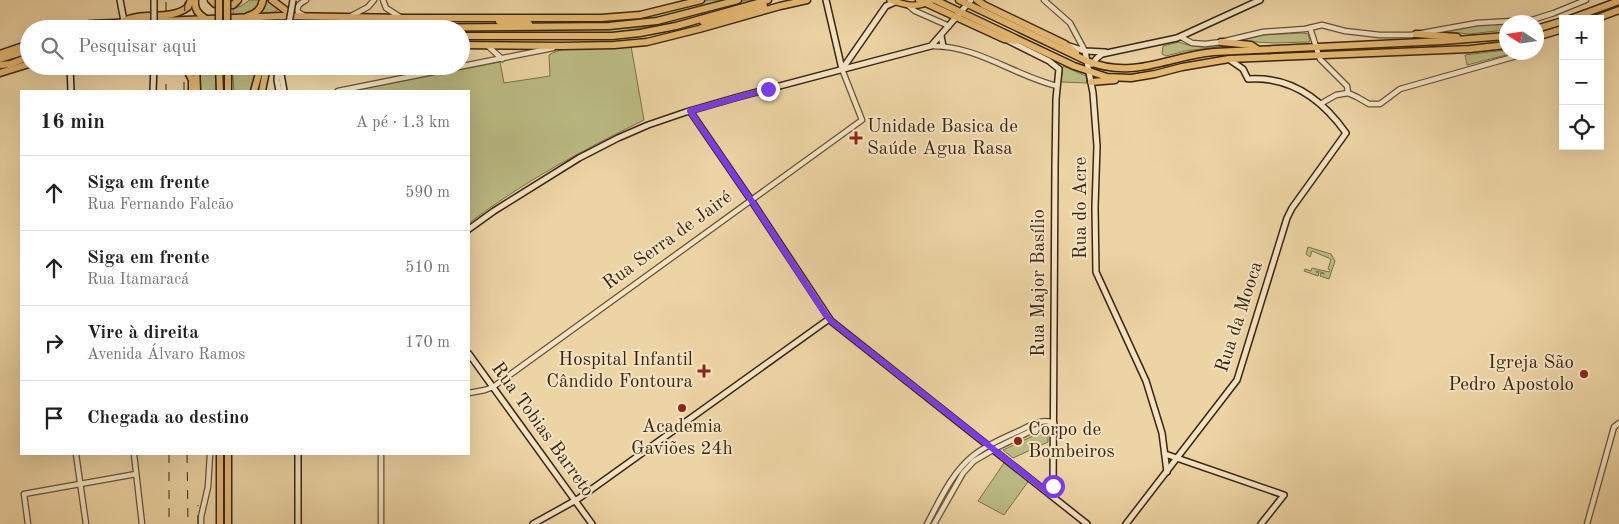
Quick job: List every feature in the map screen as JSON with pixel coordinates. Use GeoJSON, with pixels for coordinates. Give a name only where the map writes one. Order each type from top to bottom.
{"type":"FeatureCollection","features":[{"type":"Feature","properties":{"kind":"highway"},"geometry":{"type":"LineString","coordinates":[[160,15],[183,11],[188,7],[191,0]]}},
{"type":"Feature","properties":{"kind":"highway"},"geometry":{"type":"LineString","coordinates":[[195,0],[195,9],[207,20]]}},
{"type":"Feature","properties":{"kind":"highway"},"geometry":{"type":"LineString","coordinates":[[211,0],[215,4],[233,5],[238,0]]}},
{"type":"Feature","properties":{"kind":"highway"},"geometry":{"type":"LineString","coordinates":[[217,0],[219,20]]}},
{"type":"Feature","properties":{"kind":"highway"},"geometry":{"type":"LineString","coordinates":[[227,0],[227,20]]}},
{"type":"Feature","properties":{"kind":"highway"},"geometry":{"type":"LineString","coordinates":[[244,18],[258,12],[263,0]]}},
{"type":"Feature","properties":{"kind":"highway"},"geometry":{"type":"LineString","coordinates":[[272,0],[293,16]]}},
{"type":"Feature","properties":{"kind":"highway"},"geometry":{"type":"LineString","coordinates":[[171,20],[293,16],[447,18],[624,16],[650,13],[701,0]]}},
{"type":"Feature","properties":{"kind":"highway"},"geometry":{"type":"LineString","coordinates":[[470,28],[609,26],[652,22],[738,0]]}},
{"type":"Feature","properties":{"kind":"highway"},"geometry":{"type":"LineString","coordinates":[[470,36],[612,36],[640,33],[676,26],[768,0]]}},
{"type":"Feature","properties":{"kind":"highway"},"geometry":{"type":"LineString","coordinates":[[470,46],[489,48],[620,44],[654,41],[807,0]]}},
{"type":"Feature","properties":{"kind":"highway"},"geometry":{"type":"LineString","coordinates":[[919,0],[931,1],[1074,66],[1114,69],[1133,68],[1205,52],[1499,37]]}},
{"type":"Feature","properties":{"kind":"highway"},"geometry":{"type":"LineString","coordinates":[[959,0],[969,2],[1107,77],[1142,77],[1182,67],[1229,59],[1470,49],[1499,46]]}},
{"type":"Feature","properties":{"kind":"highway"},"geometry":{"type":"LineString","coordinates":[[977,0],[1065,44],[1089,66]]}},
{"type":"Feature","properties":{"kind":"highway"},"geometry":{"type":"LineString","coordinates":[[1581,15],[1619,1]]}},
{"type":"Feature","properties":{"kind":"highway"},"geometry":{"type":"LineString","coordinates":[[676,26],[682,28],[772,4],[780,6]]}},
{"type":"Feature","properties":{"kind":"highway"},"geometry":{"type":"LineString","coordinates":[[1604,16],[1619,10]]}},
{"type":"Feature","properties":{"kind":"highway"},"geometry":{"type":"LineString","coordinates":[[959,14],[1004,39],[1026,44]]}},
{"type":"Feature","properties":{"kind":"highway"},"geometry":{"type":"LineString","coordinates":[[131,20],[139,16],[160,15],[176,16],[183,20]]}},
{"type":"Feature","properties":{"kind":"highway"},"geometry":{"type":"LineString","coordinates":[[447,18],[568,27]]}},
{"type":"Feature","properties":{"kind":"highway"},"geometry":{"type":"LineString","coordinates":[[1544,27],[1559,22]]}},
{"type":"Feature","properties":{"kind":"highway"},"geometry":{"type":"LineString","coordinates":[[1544,35],[1559,30]]}},
{"type":"Feature","properties":{"kind":"highway"},"geometry":{"type":"LineString","coordinates":[[1416,34],[1471,39]]}},
{"type":"Feature","properties":{"kind":"highway"},"geometry":{"type":"LineString","coordinates":[[470,37],[474,36]]}},
{"type":"Feature","properties":{"kind":"highway"},"geometry":{"type":"LineString","coordinates":[[1221,42],[1251,45],[1258,49]]}},
{"type":"Feature","properties":{"kind":"highway"},"geometry":{"type":"LineString","coordinates":[[0,54],[20,47]]}},
{"type":"Feature","properties":{"kind":"highway"},"geometry":{"type":"LineString","coordinates":[[0,59],[20,53]]}},
{"type":"Feature","properties":{"kind":"highway"},"geometry":{"type":"LineString","coordinates":[[0,65],[20,60]]}},
{"type":"Feature","properties":{"kind":"highway"},"geometry":{"type":"LineString","coordinates":[[0,73],[20,67]]}},
{"type":"Feature","properties":{"kind":"highway"},"geometry":{"type":"LineString","coordinates":[[190,75],[192,80],[192,90]]}},
{"type":"Feature","properties":{"kind":"highway"},"geometry":{"type":"LineString","coordinates":[[196,75],[197,90]]}},
{"type":"Feature","properties":{"kind":"highway"},"geometry":{"type":"LineString","coordinates":[[219,75],[220,90]]}},
{"type":"Feature","properties":{"kind":"highway"},"geometry":{"type":"LineString","coordinates":[[228,75],[228,90]]}},
{"type":"Feature","properties":{"kind":"highway"},"geometry":{"type":"LineString","coordinates":[[254,90],[258,75]]}},
{"type":"Feature","properties":{"kind":"highway"},"geometry":{"type":"LineString","coordinates":[[261,90],[265,75]]}},
{"type":"Feature","properties":{"kind":"highway"},"geometry":{"type":"LineString","coordinates":[[1091,82],[1113,81],[1121,78]]}},
{"type":"Feature","properties":{"kind":"highway"},"geometry":{"type":"LineString","coordinates":[[220,455],[220,524]]}},
{"type":"Feature","properties":{"kind":"highway"},"geometry":{"type":"LineString","coordinates":[[228,455],[228,524]]}},
{"type":"Feature","properties":{"kind":"main road"},"geometry":{"type":"LineString","coordinates":[[120,0],[123,9],[123,20]]}},
{"type":"Feature","properties":{"kind":"main road"},"geometry":{"type":"LineString","coordinates":[[154,0],[154,20]]}},
{"type":"Feature","properties":{"kind":"main road"},"geometry":{"type":"LineString","coordinates":[[288,20],[291,0]]}},
{"type":"Feature","properties":{"kind":"main road"},"geometry":{"type":"LineString","coordinates":[[826,0],[842,69]]}},
{"type":"Feature","properties":{"kind":"main road"},"geometry":{"type":"LineString","coordinates":[[1089,66],[1098,56],[1181,37],[1260,0]]}},
{"type":"Feature","properties":{"kind":"main road"},"geometry":{"type":"LineString","coordinates":[[842,69],[886,6],[893,1],[909,6],[919,6],[931,1]]}},
{"type":"Feature","properties":{"kind":"main road"},"geometry":{"type":"LineString","coordinates":[[470,228],[573,161],[648,125],[690,111],[931,46],[969,2]]}},
{"type":"Feature","properties":{"kind":"main road"},"geometry":{"type":"LineString","coordinates":[[123,9],[127,14],[139,16]]}},
{"type":"Feature","properties":{"kind":"main road"},"geometry":{"type":"LineString","coordinates":[[941,35],[943,46]]}},
{"type":"Feature","properties":{"kind":"main road","name":"Rua Major Basílio"},"geometry":{"type":"LineString","coordinates":[[1004,39],[1057,66],[1059,71],[1054,212],[1053,492],[1056,499]]}},
{"type":"Feature","properties":{"kind":"main road"},"geometry":{"type":"LineString","coordinates":[[1065,44],[1085,51],[1111,52]]}},
{"type":"Feature","properties":{"kind":"main road","name":"Rua do Acre"},"geometry":{"type":"LineString","coordinates":[[1085,51],[1089,66],[1097,146],[1095,207],[1096,272],[1139,362],[1146,381],[1162,433],[1167,472]]}},
{"type":"Feature","properties":{"kind":"main road"},"geometry":{"type":"LineString","coordinates":[[852,54],[852,60],[856,65]]}},
{"type":"Feature","properties":{"kind":"main road"},"geometry":{"type":"LineString","coordinates":[[1229,59],[1243,69],[1248,79],[1266,79],[1285,83],[1322,104]]}},
{"type":"Feature","properties":{"kind":"main road"},"geometry":{"type":"LineString","coordinates":[[70,75],[71,90]]}},
{"type":"Feature","properties":{"kind":"main road"},"geometry":{"type":"LineString","coordinates":[[154,75],[154,90]]}},
{"type":"Feature","properties":{"kind":"main road"},"geometry":{"type":"LineString","coordinates":[[281,75],[283,89]]}},
{"type":"Feature","properties":{"kind":"main road","name":"Rua da Mooca"},"geometry":{"type":"LineString","coordinates":[[1126,524],[1237,380],[1287,218],[1292,208],[1346,133],[1322,104]]}},
{"type":"Feature","properties":{"kind":"main road"},"geometry":{"type":"LineString","coordinates":[[690,111],[829,319],[1087,524]]}},
{"type":"Feature","properties":{"kind":"main road"},"geometry":{"type":"LineString","coordinates":[[533,524],[575,500],[829,319]]}},
{"type":"Feature","properties":{"kind":"main road","name":"Rua Tobias Barreto"},"geometry":{"type":"LineString","coordinates":[[470,355],[592,524]]}},
{"type":"Feature","properties":{"kind":"main road"},"geometry":{"type":"LineString","coordinates":[[1165,454],[1284,495],[1261,524]]}},
{"type":"Feature","properties":{"kind":"main road"},"geometry":{"type":"LineString","coordinates":[[298,455],[298,524]]}},
{"type":"Feature","properties":{"kind":"main road"},"geometry":{"type":"LineString","coordinates":[[1045,490],[1050,491],[1054,484]]}},
{"type":"Feature","properties":{"kind":"street"},"geometry":{"type":"LineString","coordinates":[[304,16],[298,12],[298,6],[306,0]]}},
{"type":"Feature","properties":{"kind":"street"},"geometry":{"type":"LineString","coordinates":[[348,17],[365,9],[374,0]]}},
{"type":"Feature","properties":{"kind":"street"},"geometry":{"type":"LineString","coordinates":[[383,0],[386,8],[401,18]]}},
{"type":"Feature","properties":{"kind":"street"},"geometry":{"type":"LineString","coordinates":[[1044,0],[1070,23],[1085,51]]}},
{"type":"Feature","properties":{"kind":"street"},"geometry":{"type":"LineString","coordinates":[[1544,16],[1586,0]]}},
{"type":"Feature","properties":{"kind":"street"},"geometry":{"type":"LineString","coordinates":[[909,6],[915,11],[949,26]]}},
{"type":"Feature","properties":{"kind":"street"},"geometry":{"type":"LineString","coordinates":[[1181,37],[1188,42],[1198,44],[1221,42],[1262,32],[1310,28],[1322,25],[1345,31],[1380,35],[1416,34],[1477,23],[1499,22]]}},
{"type":"Feature","properties":{"kind":"street"},"geometry":{"type":"LineString","coordinates":[[1310,28],[1317,46],[1318,56],[1348,86],[1348,93]]}},
{"type":"Feature","properties":{"kind":"street"},"geometry":{"type":"LineString","coordinates":[[470,65],[562,46]]}},
{"type":"Feature","properties":{"kind":"street"},"geometry":{"type":"LineString","coordinates":[[931,46],[943,46],[970,53],[1057,86]]}},
{"type":"Feature","properties":{"kind":"street"},"geometry":{"type":"LineString","coordinates":[[489,48],[502,59]]}},
{"type":"Feature","properties":{"kind":"street"},"geometry":{"type":"LineString","coordinates":[[489,48],[490,61]]}},
{"type":"Feature","properties":{"kind":"street"},"geometry":{"type":"LineString","coordinates":[[1322,104],[1336,95],[1348,93],[1369,104],[1380,104],[1400,89],[1502,60]]}},
{"type":"Feature","properties":{"kind":"street","name":"Rua Serra de Jairé"},"geometry":{"type":"LineString","coordinates":[[470,393],[493,387],[862,120],[842,69]]}},
{"type":"Feature","properties":{"kind":"street"},"geometry":{"type":"LineString","coordinates":[[343,90],[419,75]]}},
{"type":"Feature","properties":{"kind":"street"},"geometry":{"type":"LineString","coordinates":[[934,524],[963,473],[974,461],[991,448],[1041,422],[1048,420],[1054,423]]}},
{"type":"Feature","properties":{"kind":"street"},"geometry":{"type":"LineString","coordinates":[[1587,524],[1614,427],[1619,423]]}},
{"type":"Feature","properties":{"kind":"street"},"geometry":{"type":"LineString","coordinates":[[927,524],[957,472],[974,454],[991,448]]}},
{"type":"Feature","properties":{"kind":"street"},"geometry":{"type":"LineString","coordinates":[[76,455],[86,524]]}},
{"type":"Feature","properties":{"kind":"street"},"geometry":{"type":"LineString","coordinates":[[134,455],[142,524]]}},
{"type":"Feature","properties":{"kind":"street"},"geometry":{"type":"LineString","coordinates":[[201,524],[208,487],[210,455]]}},
{"type":"Feature","properties":{"kind":"street"},"geometry":{"type":"LineString","coordinates":[[381,455],[381,524]]}},
{"type":"Feature","properties":{"kind":"street"},"geometry":{"type":"LineString","coordinates":[[28,524],[24,494],[136,474]]}},
{"type":"Feature","properties":{"kind":"street"},"geometry":{"type":"LineString","coordinates":[[938,524],[940,512]]}},
{"type":"Feature","properties":{"kind":"green space"},"geometry":{"type":"Polygon","coordinates":[[[250,0],[269,0],[278,10],[272,13],[233,16],[233,8],[241,6],[250,0]]]}},
{"type":"Feature","properties":{"kind":"green space"},"geometry":{"type":"Polygon","coordinates":[[[709,0],[731,0],[632,23],[550,23],[550,20],[659,13],[709,0]]]}},
{"type":"Feature","properties":{"kind":"green space"},"geometry":{"type":"Polygon","coordinates":[[[747,0],[762,0],[672,23],[611,33],[470,34],[470,30],[608,28],[747,0]]]}},
{"type":"Feature","properties":{"kind":"green space"},"geometry":{"type":"Polygon","coordinates":[[[1499,24],[1499,31],[1469,34],[1442,31],[1442,29],[1499,24]]]}},
{"type":"Feature","properties":{"kind":"green space"},"geometry":{"type":"Polygon","coordinates":[[[1308,34],[1309,42],[1239,41],[1263,35],[1308,34]]]}},
{"type":"Feature","properties":{"kind":"green space"},"geometry":{"type":"Polygon","coordinates":[[[1179,42],[1197,47],[1227,46],[1185,51],[1166,56],[1162,54],[1163,46],[1179,42]]]}},
{"type":"Feature","properties":{"kind":"green space"},"geometry":{"type":"Polygon","coordinates":[[[631,46],[644,120],[554,167],[470,222],[470,90],[355,90],[433,75],[470,75],[470,68],[500,62],[504,83],[550,76],[549,55],[556,52],[585,47],[631,46]]]}},
{"type":"Feature","properties":{"kind":"green space"},"geometry":{"type":"Polygon","coordinates":[[[1499,51],[1499,57],[1467,65],[1465,55],[1499,51]]]}},
{"type":"Feature","properties":{"kind":"green space"},"geometry":{"type":"Polygon","coordinates":[[[1063,66],[1086,76],[1087,83],[1061,82],[1063,66]]]}},
{"type":"Feature","properties":{"kind":"green space"},"geometry":{"type":"Polygon","coordinates":[[[200,75],[216,75],[216,90],[200,90],[200,75]]]}},
{"type":"Feature","properties":{"kind":"green space"},"geometry":{"type":"Polygon","coordinates":[[[233,75],[255,75],[252,90],[234,90],[233,75]]]}},
{"type":"Feature","properties":{"kind":"green space"},"geometry":{"type":"Polygon","coordinates":[[[1308,247],[1331,254],[1335,261],[1329,279],[1320,276],[1321,273],[1324,273],[1316,271],[1319,273],[1318,276],[1304,271],[1305,269],[1311,271],[1312,268],[1329,272],[1330,270],[1328,269],[1331,259],[1312,251],[1310,257],[1306,254],[1308,247]]]}},
{"type":"Feature","properties":{"kind":"green space"},"geometry":{"type":"Polygon","coordinates":[[[1048,432],[1048,442],[1013,458],[1003,450],[1037,434],[1048,432]]]}},
{"type":"Feature","properties":{"kind":"green space"},"geometry":{"type":"Polygon","coordinates":[[[1006,460],[1030,479],[1004,515],[978,501],[1006,460]]]}},
{"type":"Feature","properties":{"kind":"railway"},"geometry":{"type":"LineString","coordinates":[[166,0],[166,20]]}},
{"type":"Feature","properties":{"kind":"railway"},"geometry":{"type":"LineString","coordinates":[[184,20],[185,0]]}},
{"type":"Feature","properties":{"kind":"railway"},"geometry":{"type":"LineString","coordinates":[[166,75],[166,90]]}},
{"type":"Feature","properties":{"kind":"railway"},"geometry":{"type":"LineString","coordinates":[[184,75],[184,90]]}},
{"type":"Feature","properties":{"kind":"railway"},"geometry":{"type":"LineString","coordinates":[[169,455],[169,524]]}},
{"type":"Feature","properties":{"kind":"railway"},"geometry":{"type":"LineString","coordinates":[[187,455],[188,524]]}},
{"type":"Feature","properties":{"kind":"railway"},"geometry":{"type":"LineString","coordinates":[[198,505],[198,524]]}},
{"type":"Feature","properties":{"kind":"place","name":"Unidade Basica de Saúde Agua Rasa"},"geometry":{"type":"Point","coordinates":[856,138]}},
{"type":"Feature","properties":{"kind":"place","name":"Hospital Infantil Cândido Fontoura"},"geometry":{"type":"Point","coordinates":[704,371]}},
{"type":"Feature","properties":{"kind":"place","name":"Igreja São Pedro Apostolo"},"geometry":{"type":"Point","coordinates":[1584,374]}},
{"type":"Feature","properties":{"kind":"place","name":"Academia Gaviões 24h"},"geometry":{"type":"Point","coordinates":[682,408]}},
{"type":"Feature","properties":{"kind":"place","name":"Corpo de Bombeiros"},"geometry":{"type":"Point","coordinates":[1018,441]}},
{"type":"Feature","properties":{"kind":"route"},"geometry":{"type":"LineString","coordinates":[[768,89],[690,111],[826,315],[942,410],[1045,490],[1050,491],[1053,486]]}}]}
